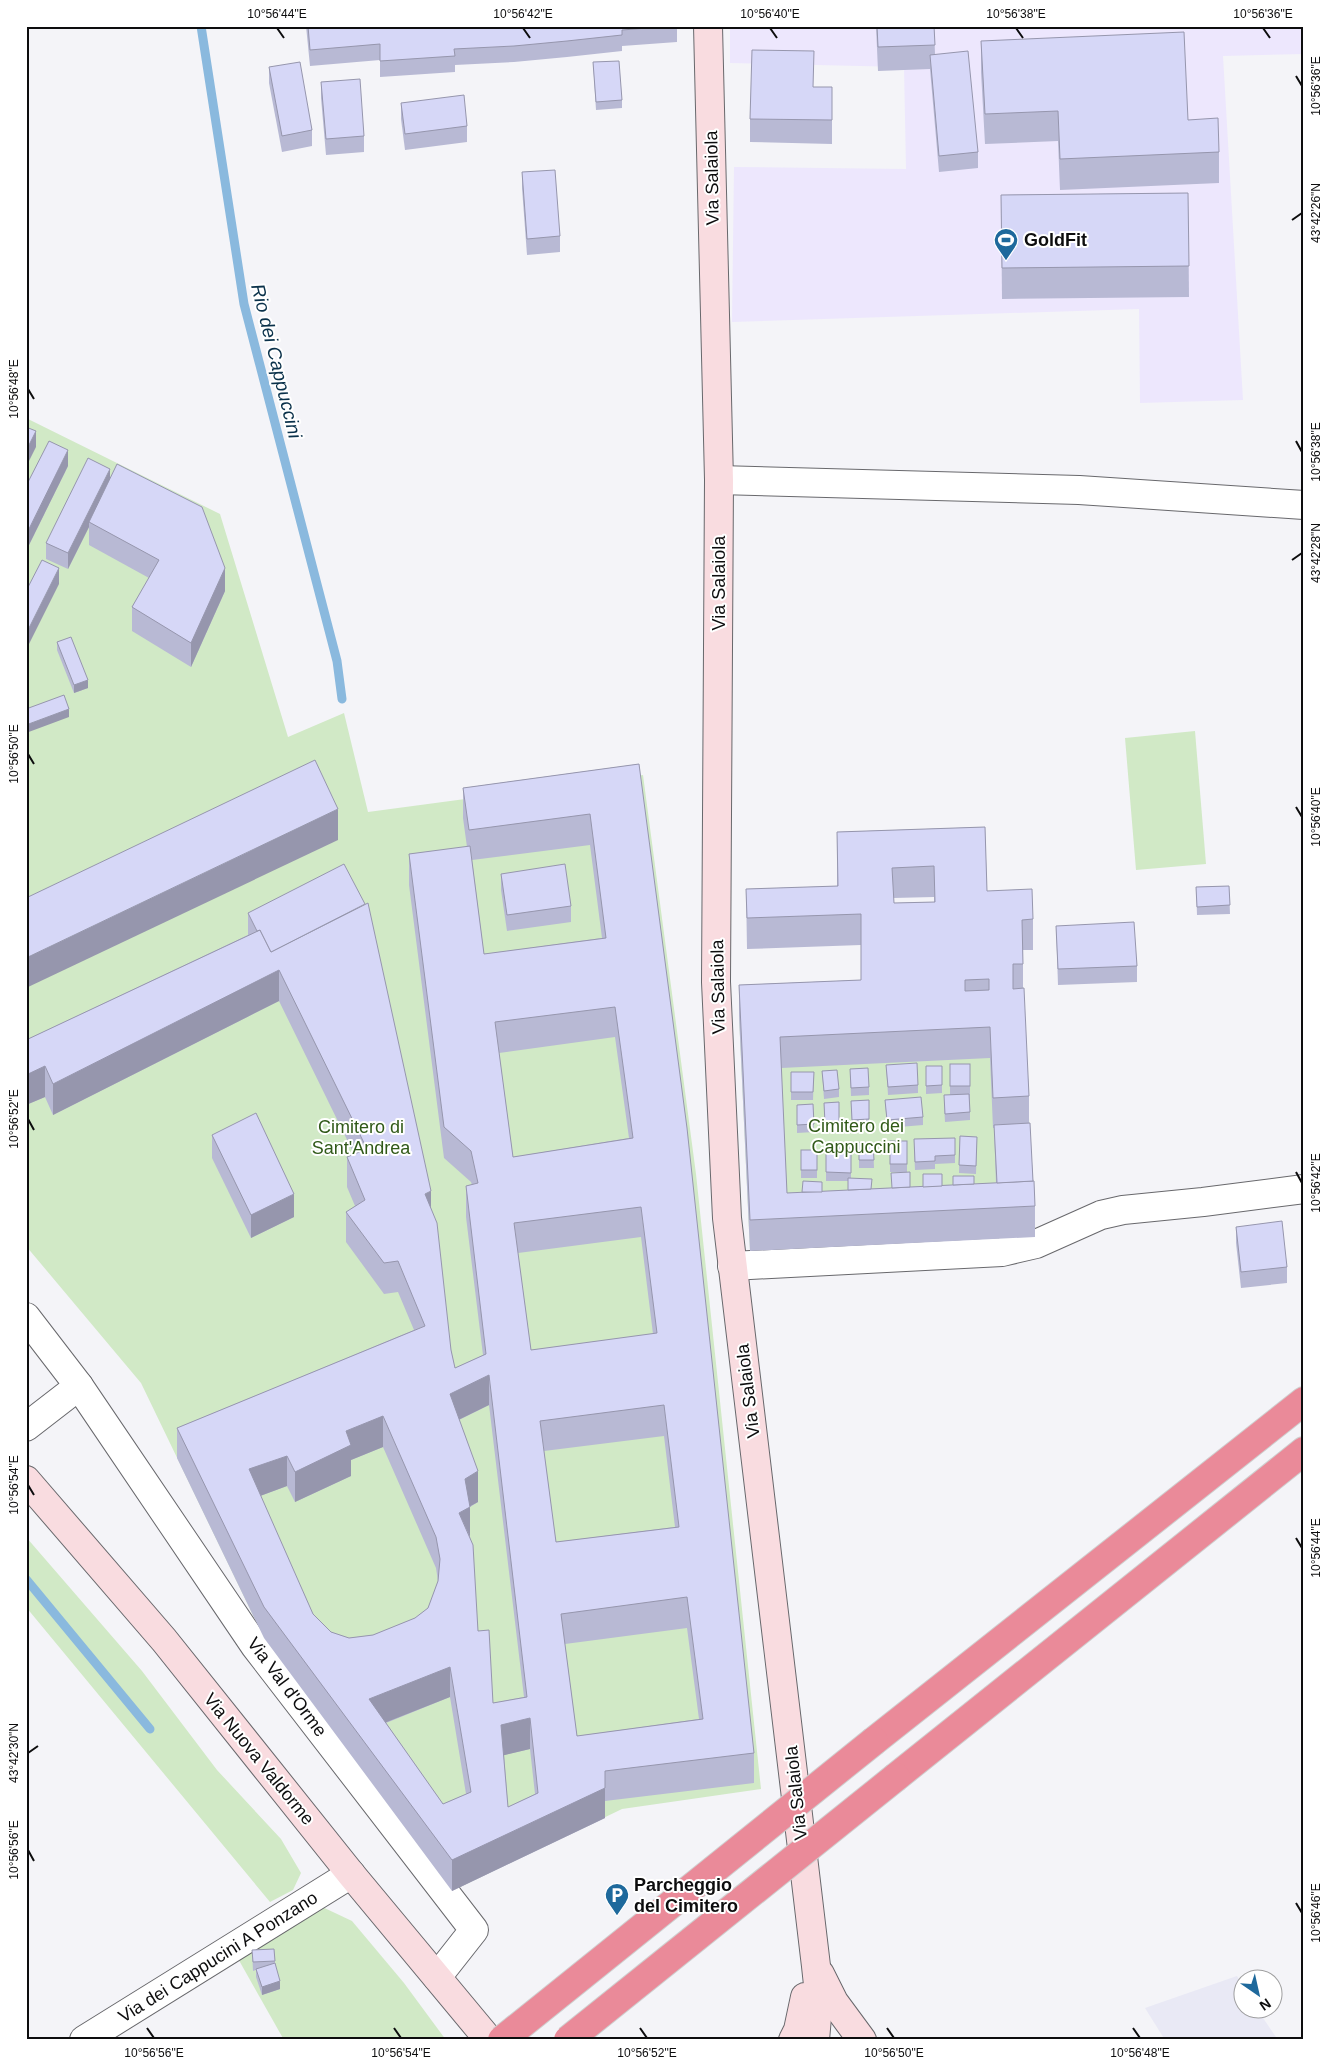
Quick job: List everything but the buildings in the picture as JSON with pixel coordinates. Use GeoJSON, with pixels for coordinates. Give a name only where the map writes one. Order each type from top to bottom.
{"type":"FeatureCollection","features":[{"type":"Feature","properties":{"kind":"highway"},"geometry":{"type":"LineString","coordinates":[[502,2040],[874,1741],[1304,1401]]}},
{"type":"Feature","properties":{"kind":"highway"},"geometry":{"type":"LineString","coordinates":[[568,2040],[1304,1451]]}},
{"type":"Feature","properties":{"kind":"street","name":"Via Salaiola"},"geometry":{"type":"LineString","coordinates":[[708,26],[719,480],[716,982],[727,1218],[819,1994],[815,2040]]}},
{"type":"Feature","properties":{"kind":"street"},"geometry":{"type":"LineString","coordinates":[[719,480],[1079,490],[1304,505]]}},
{"type":"Feature","properties":{"kind":"street"},"geometry":{"type":"LineString","coordinates":[[732,1266],[1002,1252],[1036,1244],[1101,1215],[1123,1210],[1304,1189]]}},
{"type":"Feature","properties":{"kind":"street","name":"Via Val d'Orme"},"geometry":{"type":"LineString","coordinates":[[26,1317],[79,1386],[255,1646],[474,1930],[437,1977]]}},
{"type":"Feature","properties":{"kind":"street"},"geometry":{"type":"LineString","coordinates":[[26,1427],[79,1386]]}},
{"type":"Feature","properties":{"kind":"street","name":"Via Nuova Valdorme"},"geometry":{"type":"LineString","coordinates":[[26,1480],[164,1640],[351,1874],[489,2040]]}},
{"type":"Feature","properties":{"kind":"street","name":"Via dei Cappucini A Ponzano"},"geometry":{"type":"LineString","coordinates":[[84,2040],[351,1874]]}},
{"type":"Feature","properties":{"kind":"street","name":"Via Salaiola"},"geometry":{"type":"LineString","coordinates":[[793,2040],[798,2030],[814,1955]]}},
{"type":"Feature","properties":{"kind":"street"},"geometry":{"type":"LineString","coordinates":[[814,1955],[834,2002],[862,2040]]}},
{"type":"Feature","properties":{"kind":"shaded area"},"geometry":{"type":"Polygon","coordinates":[[[730,26],[1304,26],[1304,54],[1223,56],[1243,400],[1140,403],[1139,309],[732,322],[734,167],[906,169],[904,67],[730,63],[730,26]]]}},
{"type":"Feature","properties":{"kind":"shaded area"},"geometry":{"type":"Polygon","coordinates":[[[1232,1978],[1232,2018],[1263,2018],[1278,2040],[1165,2040],[1145,2008],[1232,1978]]]}},
{"type":"Feature","properties":{"kind":"green space","name":"Cimitero di Sant'Andrea"},"geometry":{"type":"Polygon","coordinates":[[[26,418],[220,514],[288,737],[344,713],[368,812],[643,775],[696,1174],[761,1789],[622,1809],[452,1891],[264,1638],[141,1383],[26,1246],[26,418]]]}},
{"type":"Feature","properties":{"kind":"green space"},"geometry":{"type":"Polygon","coordinates":[[[1195,731],[1206,864],[1136,870],[1125,738],[1195,731]]]}},
{"type":"Feature","properties":{"kind":"green space","name":"Cimitero dei Cappuccini"},"geometry":{"type":"Polygon","coordinates":[[[861,1010],[1024,1019],[1035,1237],[750,1251],[739,1016],[861,1010]]]}},
{"type":"Feature","properties":{"kind":"green space"},"geometry":{"type":"Polygon","coordinates":[[[26,1537],[142,1671],[217,1770],[281,1839],[301,1873],[293,1890],[270,1902],[26,1607],[26,1537]]]}},
{"type":"Feature","properties":{"kind":"green space"},"geometry":{"type":"Polygon","coordinates":[[[316,1904],[352,1921],[404,1983],[446,2040],[284,2040],[232,1948],[316,1904]]]}},
{"type":"Feature","properties":{"kind":"waterway","name":"Rio dei Cappuccini"},"geometry":{"type":"LineString","coordinates":[[201,26],[244,304],[337,661],[342,699]]}},
{"type":"Feature","properties":{"kind":"waterway"},"geometry":{"type":"LineString","coordinates":[[26,1579],[150,1729]]}},
{"type":"Feature","properties":{"kind":"place","name":"GoldFit"},"geometry":{"type":"Point","coordinates":[1006,261]}},
{"type":"Feature","properties":{"kind":"place","name":"Parcheggio del Cimitero"},"geometry":{"type":"Point","coordinates":[617,1916]}}]}
